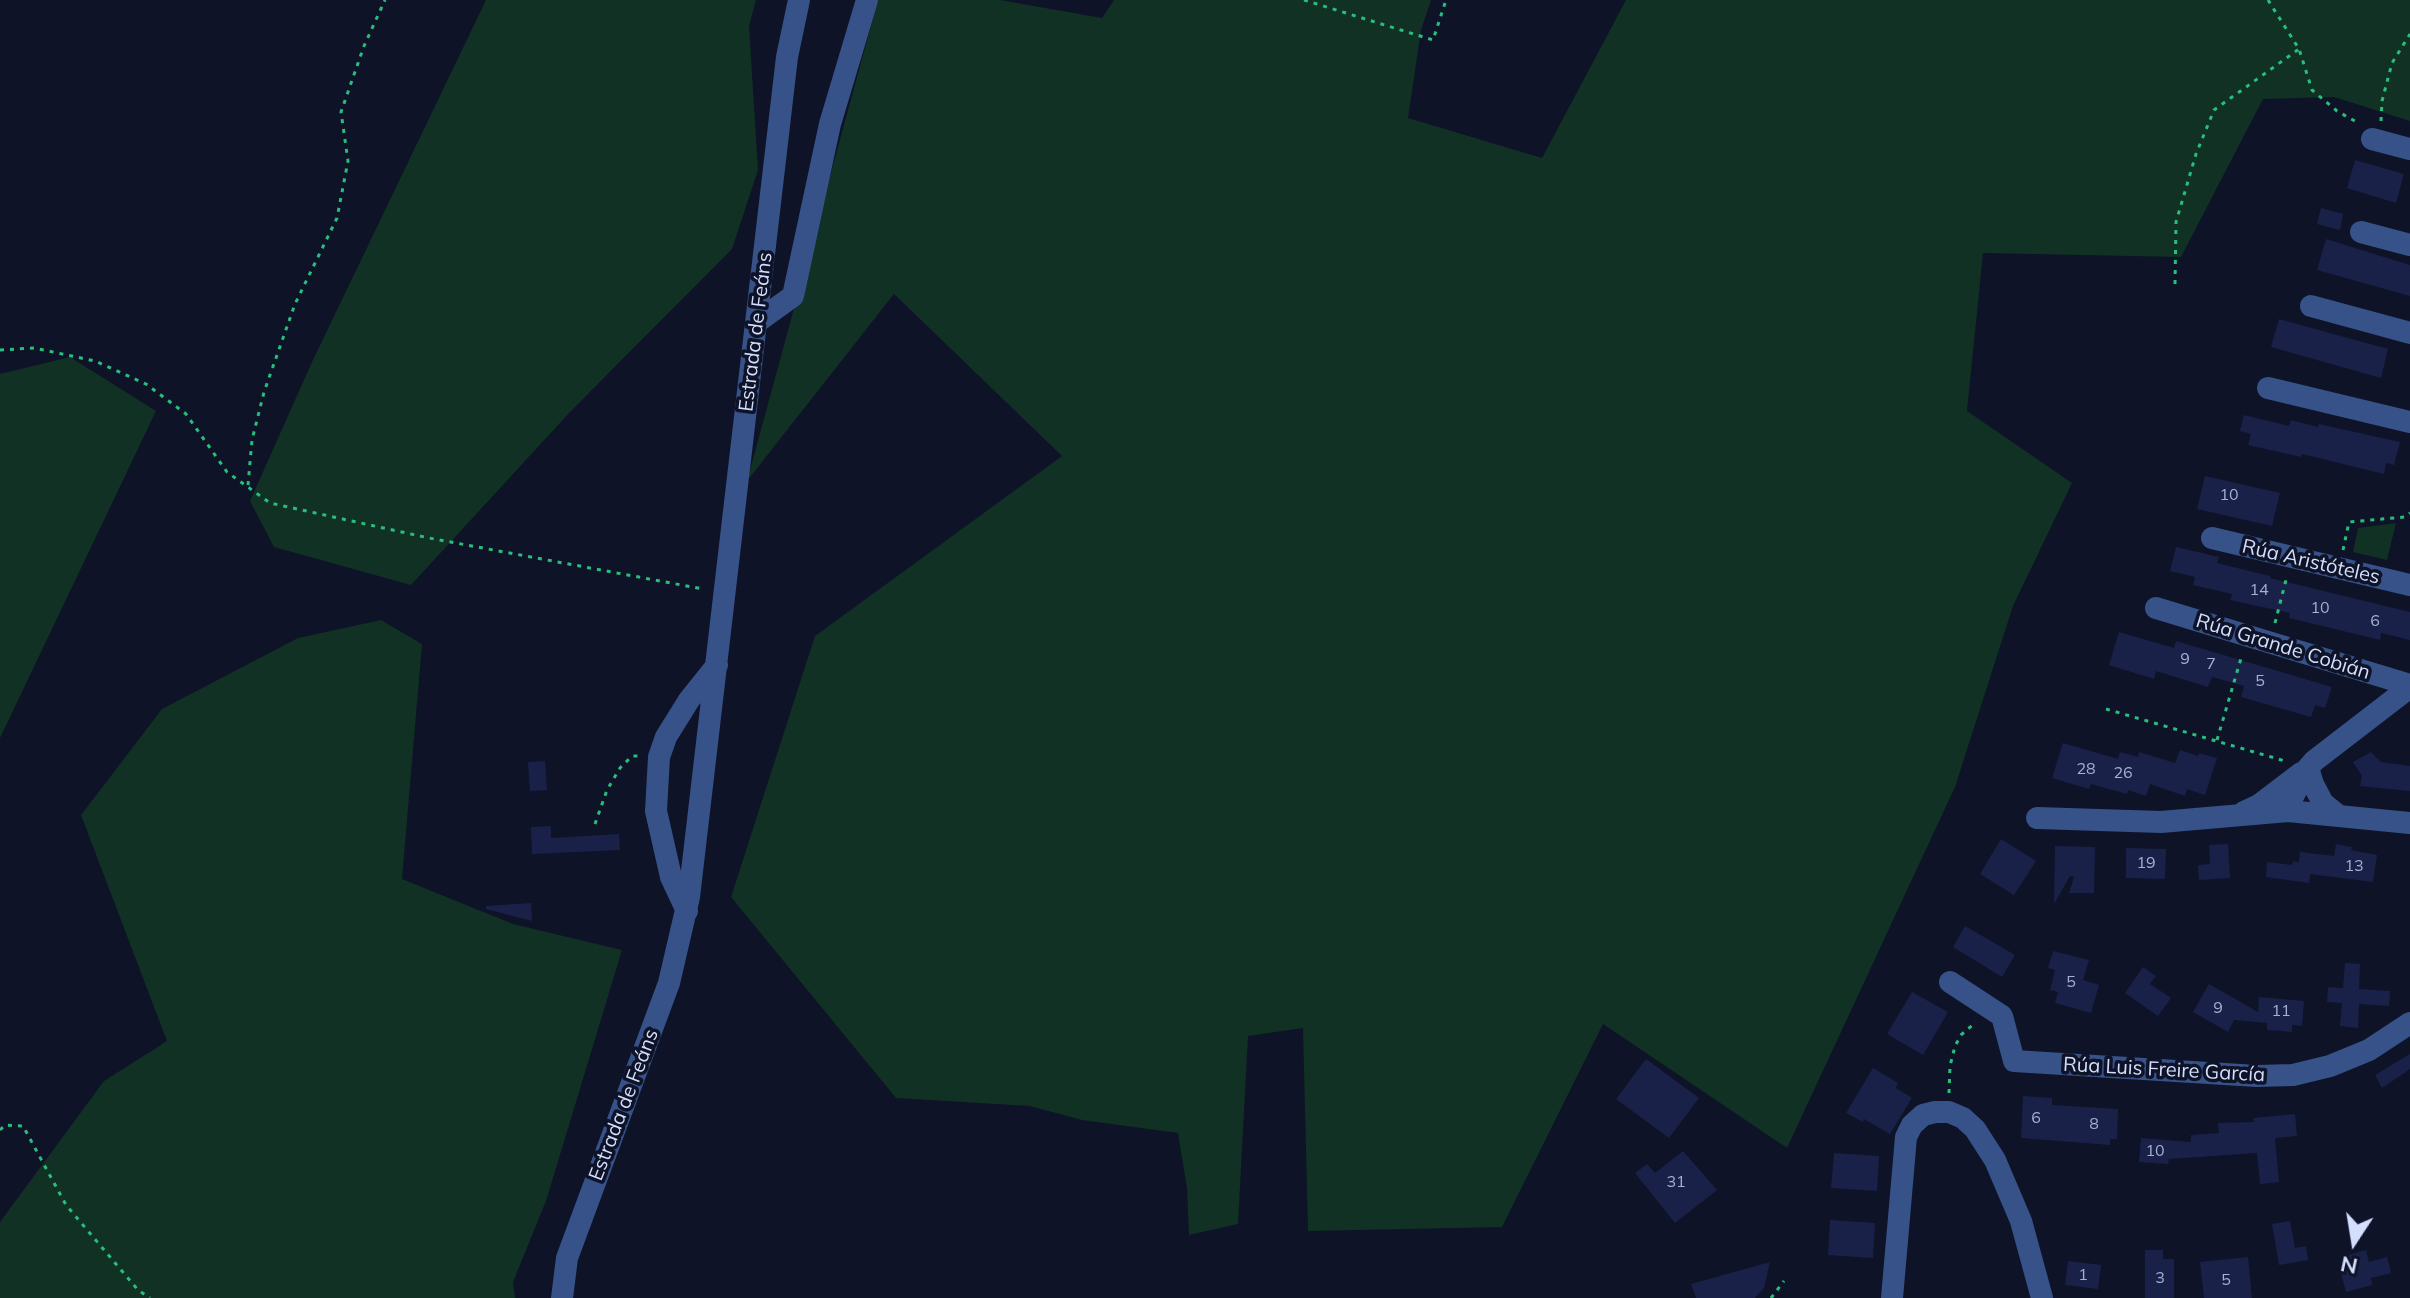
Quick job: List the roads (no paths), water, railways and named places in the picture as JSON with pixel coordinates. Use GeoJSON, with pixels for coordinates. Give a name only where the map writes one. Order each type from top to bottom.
{"type":"FeatureCollection","features":[{"type":"Feature","properties":{"kind":"street","name":"Estrada de Feáns"},"geometry":{"type":"LineString","coordinates":[[562,1298],[567,1258],[669,983],[687,911],[727,593],[787,57],[799,0]]}},
{"type":"Feature","properties":{"kind":"street"},"geometry":{"type":"LineString","coordinates":[[757,322],[793,296],[830,124],[867,0]]}},
{"type":"Feature","properties":{"kind":"street"},"geometry":{"type":"LineString","coordinates":[[2372,139],[2410,149]]}},
{"type":"Feature","properties":{"kind":"street"},"geometry":{"type":"LineString","coordinates":[[2361,232],[2410,245]]}},
{"type":"Feature","properties":{"kind":"street"},"geometry":{"type":"LineString","coordinates":[[2311,306],[2410,333]]}},
{"type":"Feature","properties":{"kind":"street"},"geometry":{"type":"LineString","coordinates":[[2268,388],[2410,422]]}},
{"type":"Feature","properties":{"kind":"street","name":"Rúa Aristóteles"},"geometry":{"type":"LineString","coordinates":[[2212,538],[2410,585]]}},
{"type":"Feature","properties":{"kind":"street","name":"Rúa Grande Cobián"},"geometry":{"type":"LineString","coordinates":[[2156,608],[2410,686]]}},
{"type":"Feature","properties":{"kind":"street"},"geometry":{"type":"LineString","coordinates":[[687,911],[671,877],[656,811],[659,757],[666,737],[689,700],[717,665]]}},
{"type":"Feature","properties":{"kind":"street"},"geometry":{"type":"LineString","coordinates":[[2239,814],[2259,805],[2410,686]]}},
{"type":"Feature","properties":{"kind":"street"},"geometry":{"type":"LineString","coordinates":[[2288,811],[2308,768]]}},
{"type":"Feature","properties":{"kind":"street"},"geometry":{"type":"LineString","coordinates":[[2308,768],[2323,803],[2338,815]]}},
{"type":"Feature","properties":{"kind":"street"},"geometry":{"type":"LineString","coordinates":[[2037,818],[2161,822],[2288,811],[2410,823]]}},
{"type":"Feature","properties":{"kind":"street","name":"Rúa Luis Freire García"},"geometry":{"type":"LineString","coordinates":[[1950,982],[2002,1016],[2014,1061],[2257,1076],[2293,1075],[2330,1066],[2369,1050],[2410,1023]]}},
{"type":"Feature","properties":{"kind":"street"},"geometry":{"type":"LineString","coordinates":[[1892,1298],[1906,1137],[1912,1125],[1923,1115],[1949,1112],[1963,1118],[1975,1129],[1995,1160],[2021,1221],[2042,1298]]}}]}
